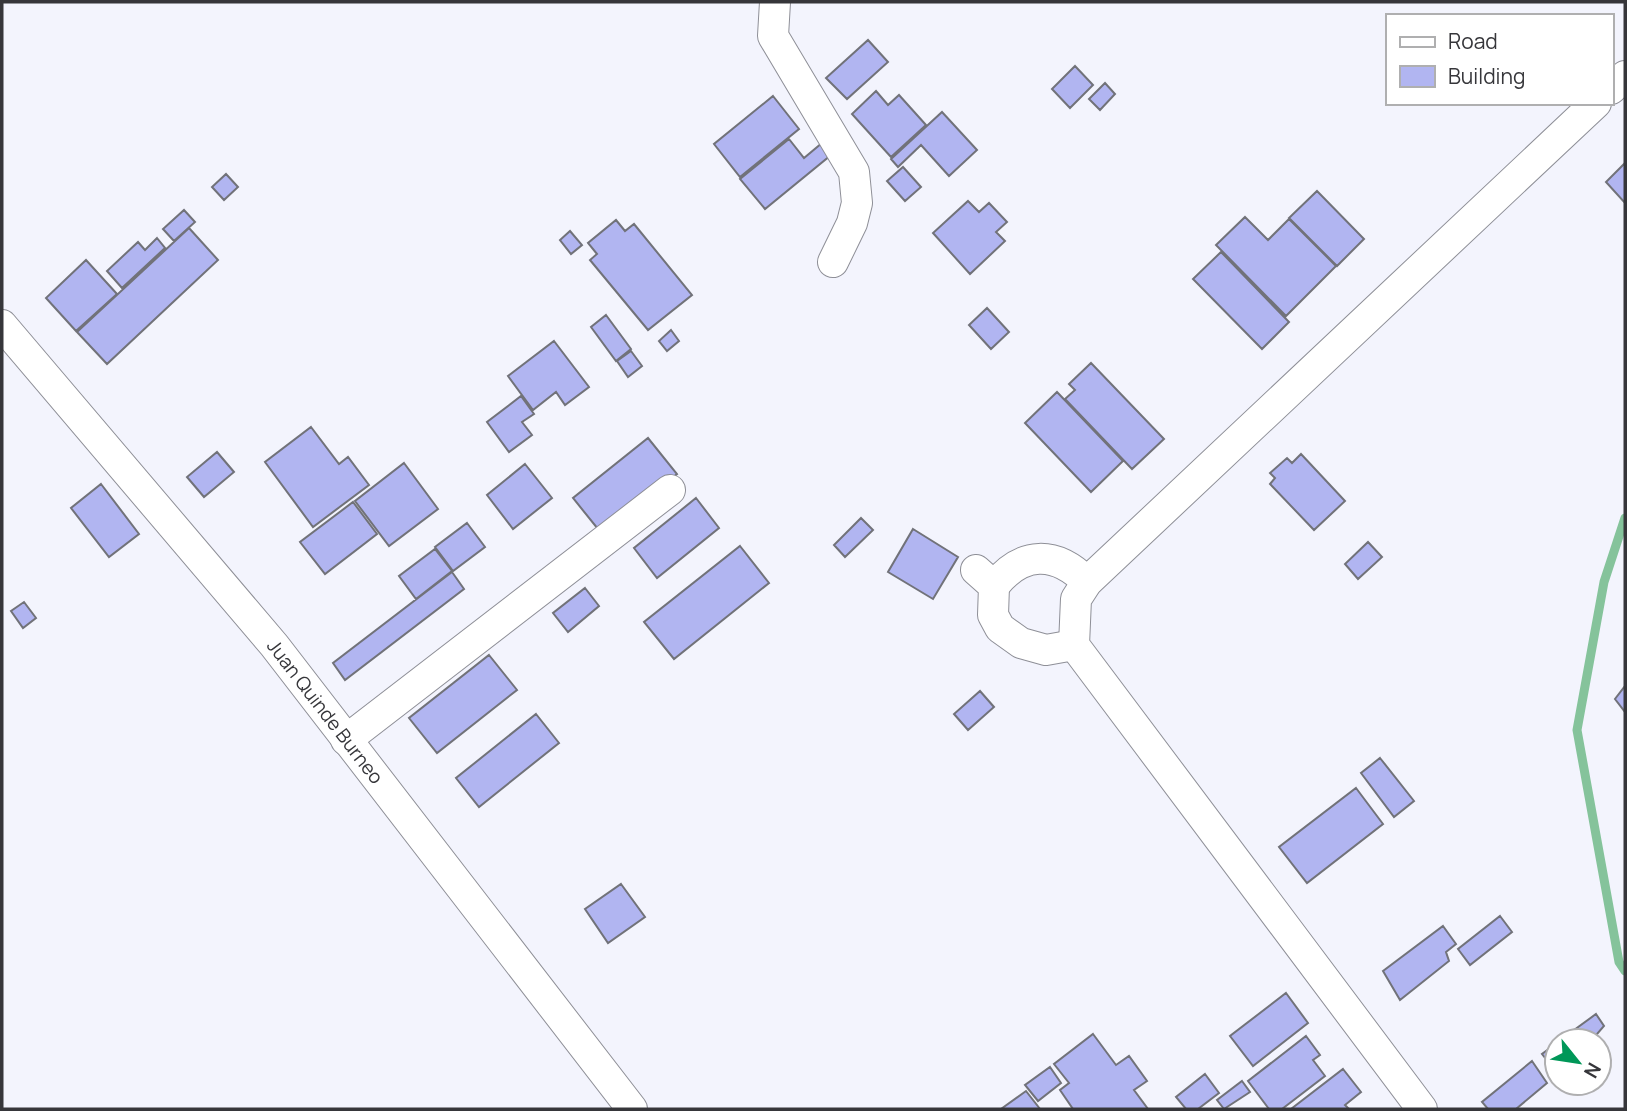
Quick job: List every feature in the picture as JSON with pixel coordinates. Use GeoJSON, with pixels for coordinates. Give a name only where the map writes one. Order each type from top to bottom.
{"type":"FeatureCollection","features":[{"type":"Feature","properties":{"kind":"street"},"geometry":{"type":"LineString","coordinates":[[775,2],[773,36],[854,172],[857,204],[852,223],[833,262]]}},
{"type":"Feature","properties":{"kind":"street"},"geometry":{"type":"LineString","coordinates":[[1422,1109],[1074,645],[1076,599],[1087,582],[1594,105]]}},
{"type":"Feature","properties":{"kind":"street","name":"Juan Quinde Burneo"},"geometry":{"type":"LineString","coordinates":[[2,326],[274,645],[632,1109]]}},
{"type":"Feature","properties":{"kind":"street"},"geometry":{"type":"LineString","coordinates":[[346,740],[670,490]]}},
{"type":"Feature","properties":{"kind":"street"},"geometry":{"type":"LineString","coordinates":[[1074,645],[1046,650],[1021,643],[1000,628],[993,615],[985,578],[1030,559],[1056,560],[1070,566],[1087,582]]}},
{"type":"Feature","properties":{"kind":"building"},"geometry":{"type":"Polygon","coordinates":[[[868,40],[888,62],[847,99],[826,78],[868,40]]]}},
{"type":"Feature","properties":{"kind":"building"},"geometry":{"type":"Polygon","coordinates":[[[1075,66],[1093,85],[1070,108],[1052,89],[1075,66]]]}},
{"type":"Feature","properties":{"kind":"building"},"geometry":{"type":"Polygon","coordinates":[[[1105,83],[1115,94],[1100,110],[1089,99],[1105,83]]]}},
{"type":"Feature","properties":{"kind":"building"},"geometry":{"type":"Polygon","coordinates":[[[876,91],[888,105],[899,95],[926,125],[891,157],[852,114],[876,91]]]}},
{"type":"Feature","properties":{"kind":"building"},"geometry":{"type":"Polygon","coordinates":[[[773,96],[799,129],[740,177],[714,144],[773,96]]]}},
{"type":"Feature","properties":{"kind":"building"},"geometry":{"type":"Polygon","coordinates":[[[942,112],[977,150],[949,176],[921,145],[898,167],[891,159],[942,112]]]}},
{"type":"Feature","properties":{"kind":"building"},"geometry":{"type":"Polygon","coordinates":[[[789,139],[804,158],[822,143],[831,155],[765,209],[740,179],[789,139]]]}},
{"type":"Feature","properties":{"kind":"building"},"geometry":{"type":"Polygon","coordinates":[[[1625,163],[1625,203],[1606,182],[1625,163]]]}},
{"type":"Feature","properties":{"kind":"building"},"geometry":{"type":"Polygon","coordinates":[[[903,167],[921,187],[905,201],[887,181],[903,167]]]}},
{"type":"Feature","properties":{"kind":"building"},"geometry":{"type":"Polygon","coordinates":[[[226,174],[238,187],[224,200],[212,187],[226,174]]]}},
{"type":"Feature","properties":{"kind":"building"},"geometry":{"type":"Polygon","coordinates":[[[1317,191],[1364,239],[1337,266],[1289,218],[1317,191]]]}},
{"type":"Feature","properties":{"kind":"building"},"geometry":{"type":"Polygon","coordinates":[[[968,201],[979,212],[989,203],[1007,222],[996,232],[1005,241],[970,274],[933,233],[968,201]]]}},
{"type":"Feature","properties":{"kind":"building"},"geometry":{"type":"Polygon","coordinates":[[[184,210],[195,222],[174,241],[163,229],[184,210]]]}},
{"type":"Feature","properties":{"kind":"building"},"geometry":{"type":"Polygon","coordinates":[[[1245,217],[1268,240],[1289,219],[1336,266],[1286,316],[1216,245],[1245,217]]]}},
{"type":"Feature","properties":{"kind":"building"},"geometry":{"type":"Polygon","coordinates":[[[616,220],[625,231],[634,224],[692,295],[648,330],[590,260],[597,254],[588,243],[616,220]]]}},
{"type":"Feature","properties":{"kind":"building"},"geometry":{"type":"Polygon","coordinates":[[[189,228],[218,260],[107,364],[77,332],[189,228]]]}},
{"type":"Feature","properties":{"kind":"building"},"geometry":{"type":"Polygon","coordinates":[[[570,231],[582,245],[571,254],[560,240],[570,231]]]}},
{"type":"Feature","properties":{"kind":"building"},"geometry":{"type":"Polygon","coordinates":[[[157,238],[165,248],[122,288],[107,271],[138,242],[145,250],[157,238]]]}},
{"type":"Feature","properties":{"kind":"building"},"geometry":{"type":"Polygon","coordinates":[[[1221,252],[1289,322],[1262,349],[1193,279],[1221,252]]]}},
{"type":"Feature","properties":{"kind":"building"},"geometry":{"type":"Polygon","coordinates":[[[86,260],[117,294],[76,331],[46,298],[86,260]]]}},
{"type":"Feature","properties":{"kind":"building"},"geometry":{"type":"Polygon","coordinates":[[[987,308],[1009,332],[991,349],[969,325],[987,308]]]}},
{"type":"Feature","properties":{"kind":"building"},"geometry":{"type":"Polygon","coordinates":[[[606,315],[631,349],[616,361],[591,327],[606,315]]]}},
{"type":"Feature","properties":{"kind":"building"},"geometry":{"type":"Polygon","coordinates":[[[671,330],[679,341],[667,351],[659,341],[671,330]]]}},
{"type":"Feature","properties":{"kind":"building"},"geometry":{"type":"Polygon","coordinates":[[[554,341],[589,387],[565,405],[556,392],[533,410],[508,376],[554,341]]]}},
{"type":"Feature","properties":{"kind":"building"},"geometry":{"type":"Polygon","coordinates":[[[631,351],[642,366],[628,377],[617,361],[631,351]]]}},
{"type":"Feature","properties":{"kind":"building"},"geometry":{"type":"Polygon","coordinates":[[[1091,363],[1164,439],[1132,469],[1065,399],[1075,390],[1069,384],[1091,363]]]}},
{"type":"Feature","properties":{"kind":"building"},"geometry":{"type":"Polygon","coordinates":[[[1057,392],[1123,461],[1091,492],[1025,423],[1057,392]]]}},
{"type":"Feature","properties":{"kind":"building"},"geometry":{"type":"Polygon","coordinates":[[[521,396],[534,414],[522,422],[532,435],[509,452],[487,422],[521,396]]]}},
{"type":"Feature","properties":{"kind":"building"},"geometry":{"type":"Polygon","coordinates":[[[311,427],[339,464],[348,457],[369,485],[313,527],[265,462],[311,427]]]}},
{"type":"Feature","properties":{"kind":"building"},"geometry":{"type":"Polygon","coordinates":[[[648,438],[677,474],[602,534],[573,498],[648,438]]]}},
{"type":"Feature","properties":{"kind":"building"},"geometry":{"type":"Polygon","coordinates":[[[217,452],[234,472],[204,497],[187,477],[217,452]]]}},
{"type":"Feature","properties":{"kind":"building"},"geometry":{"type":"Polygon","coordinates":[[[1301,454],[1345,501],[1314,530],[1270,484],[1275,478],[1270,473],[1287,458],[1292,463],[1301,454]]]}},
{"type":"Feature","properties":{"kind":"building"},"geometry":{"type":"Polygon","coordinates":[[[404,463],[438,509],[389,546],[355,501],[404,463]]]}},
{"type":"Feature","properties":{"kind":"building"},"geometry":{"type":"Polygon","coordinates":[[[525,464],[552,498],[513,529],[487,495],[525,464]]]}},
{"type":"Feature","properties":{"kind":"building"},"geometry":{"type":"Polygon","coordinates":[[[101,484],[139,534],[109,557],[71,508],[101,484]]]}},
{"type":"Feature","properties":{"kind":"building"},"geometry":{"type":"Polygon","coordinates":[[[696,498],[719,528],[657,578],[634,548],[696,498]]]}},
{"type":"Feature","properties":{"kind":"building"},"geometry":{"type":"Polygon","coordinates":[[[353,502],[377,534],[325,574],[300,542],[353,502]]]}},
{"type":"Feature","properties":{"kind":"building"},"geometry":{"type":"Polygon","coordinates":[[[861,518],[873,530],[845,557],[834,545],[861,518]]]}},
{"type":"Feature","properties":{"kind":"building"},"geometry":{"type":"Polygon","coordinates":[[[467,523],[485,547],[453,571],[435,547],[467,523]]]}},
{"type":"Feature","properties":{"kind":"building"},"geometry":{"type":"Polygon","coordinates":[[[913,529],[958,557],[933,599],[888,572],[913,529]]]}},
{"type":"Feature","properties":{"kind":"building"},"geometry":{"type":"Polygon","coordinates":[[[1368,542],[1382,557],[1358,579],[1345,564],[1368,542]]]}},
{"type":"Feature","properties":{"kind":"building"},"geometry":{"type":"Polygon","coordinates":[[[740,546],[769,583],[674,659],[644,622],[740,546]]]}},
{"type":"Feature","properties":{"kind":"building"},"geometry":{"type":"Polygon","coordinates":[[[435,549],[452,571],[416,599],[399,576],[435,549]]]}},
{"type":"Feature","properties":{"kind":"building"},"geometry":{"type":"Polygon","coordinates":[[[452,572],[464,589],[345,680],[333,663],[452,572]]]}},
{"type":"Feature","properties":{"kind":"building"},"geometry":{"type":"Polygon","coordinates":[[[585,588],[599,606],[568,632],[553,613],[585,588]]]}},
{"type":"Feature","properties":{"kind":"building"},"geometry":{"type":"Polygon","coordinates":[[[24,602],[36,618],[23,628],[11,611],[24,602]]]}},
{"type":"Feature","properties":{"kind":"building"},"geometry":{"type":"Polygon","coordinates":[[[489,655],[517,690],[437,753],[409,718],[489,655]]]}},
{"type":"Feature","properties":{"kind":"building"},"geometry":{"type":"Polygon","coordinates":[[[1625,686],[1625,712],[1615,699],[1625,686]]]}},
{"type":"Feature","properties":{"kind":"building"},"geometry":{"type":"Polygon","coordinates":[[[980,691],[994,707],[968,730],[954,714],[980,691]]]}},
{"type":"Feature","properties":{"kind":"building"},"geometry":{"type":"Polygon","coordinates":[[[536,714],[559,743],[479,807],[456,778],[536,714]]]}},
{"type":"Feature","properties":{"kind":"building"},"geometry":{"type":"Polygon","coordinates":[[[1380,758],[1414,801],[1394,817],[1361,773],[1380,758]]]}},
{"type":"Feature","properties":{"kind":"building"},"geometry":{"type":"Polygon","coordinates":[[[1356,788],[1383,824],[1307,883],[1279,847],[1356,788]]]}},
{"type":"Feature","properties":{"kind":"building"},"geometry":{"type":"Polygon","coordinates":[[[621,884],[645,917],[608,943],[585,909],[621,884]]]}},
{"type":"Feature","properties":{"kind":"building"},"geometry":{"type":"Polygon","coordinates":[[[1500,916],[1512,932],[1470,965],[1458,949],[1500,916]]]}},
{"type":"Feature","properties":{"kind":"building"},"geometry":{"type":"Polygon","coordinates":[[[1443,926],[1456,944],[1446,952],[1449,961],[1400,1000],[1383,971],[1443,926]]]}},
{"type":"Feature","properties":{"kind":"building"},"geometry":{"type":"Polygon","coordinates":[[[1286,993],[1308,1023],[1253,1066],[1230,1036],[1286,993]]]}},
{"type":"Feature","properties":{"kind":"building"},"geometry":{"type":"Polygon","coordinates":[[[1596,1014],[1604,1026],[1603,1027],[1578,1027],[1596,1014]]]}},
{"type":"Feature","properties":{"kind":"building"},"geometry":{"type":"Polygon","coordinates":[[[1093,1034],[1116,1065],[1129,1056],[1147,1081],[1134,1090],[1148,1109],[1073,1109],[1060,1090],[1069,1083],[1054,1064],[1093,1034]]]}},
{"type":"Feature","properties":{"kind":"building"},"geometry":{"type":"Polygon","coordinates":[[[1306,1036],[1320,1055],[1313,1060],[1325,1076],[1282,1109],[1269,1109],[1248,1081],[1306,1036]]]}},
{"type":"Feature","properties":{"kind":"building"},"geometry":{"type":"Polygon","coordinates":[[[1532,1061],[1543,1077],[1543,1086],[1516,1109],[1488,1109],[1482,1102],[1532,1061]]]}},
{"type":"Feature","properties":{"kind":"building"},"geometry":{"type":"Polygon","coordinates":[[[1050,1067],[1061,1083],[1038,1101],[1025,1085],[1050,1067]]]}},
{"type":"Feature","properties":{"kind":"building"},"geometry":{"type":"Polygon","coordinates":[[[1343,1069],[1361,1092],[1345,1105],[1349,1109],[1291,1109],[1343,1069]]]}},
{"type":"Feature","properties":{"kind":"building"},"geometry":{"type":"Polygon","coordinates":[[[1205,1074],[1219,1093],[1198,1109],[1186,1109],[1176,1097],[1205,1074]]]}},
{"type":"Feature","properties":{"kind":"building"},"geometry":{"type":"Polygon","coordinates":[[[1242,1081],[1250,1092],[1224,1109],[1217,1100],[1242,1081]]]}},
{"type":"Feature","properties":{"kind":"building"},"geometry":{"type":"Polygon","coordinates":[[[1026,1091],[1040,1109],[1001,1109],[1026,1091]]]}},
{"type":"Feature","properties":{"kind":"waterway"},"geometry":{"type":"LineString","coordinates":[[1625,518],[1604,582],[1577,730],[1619,962],[1625,971]]}}]}
